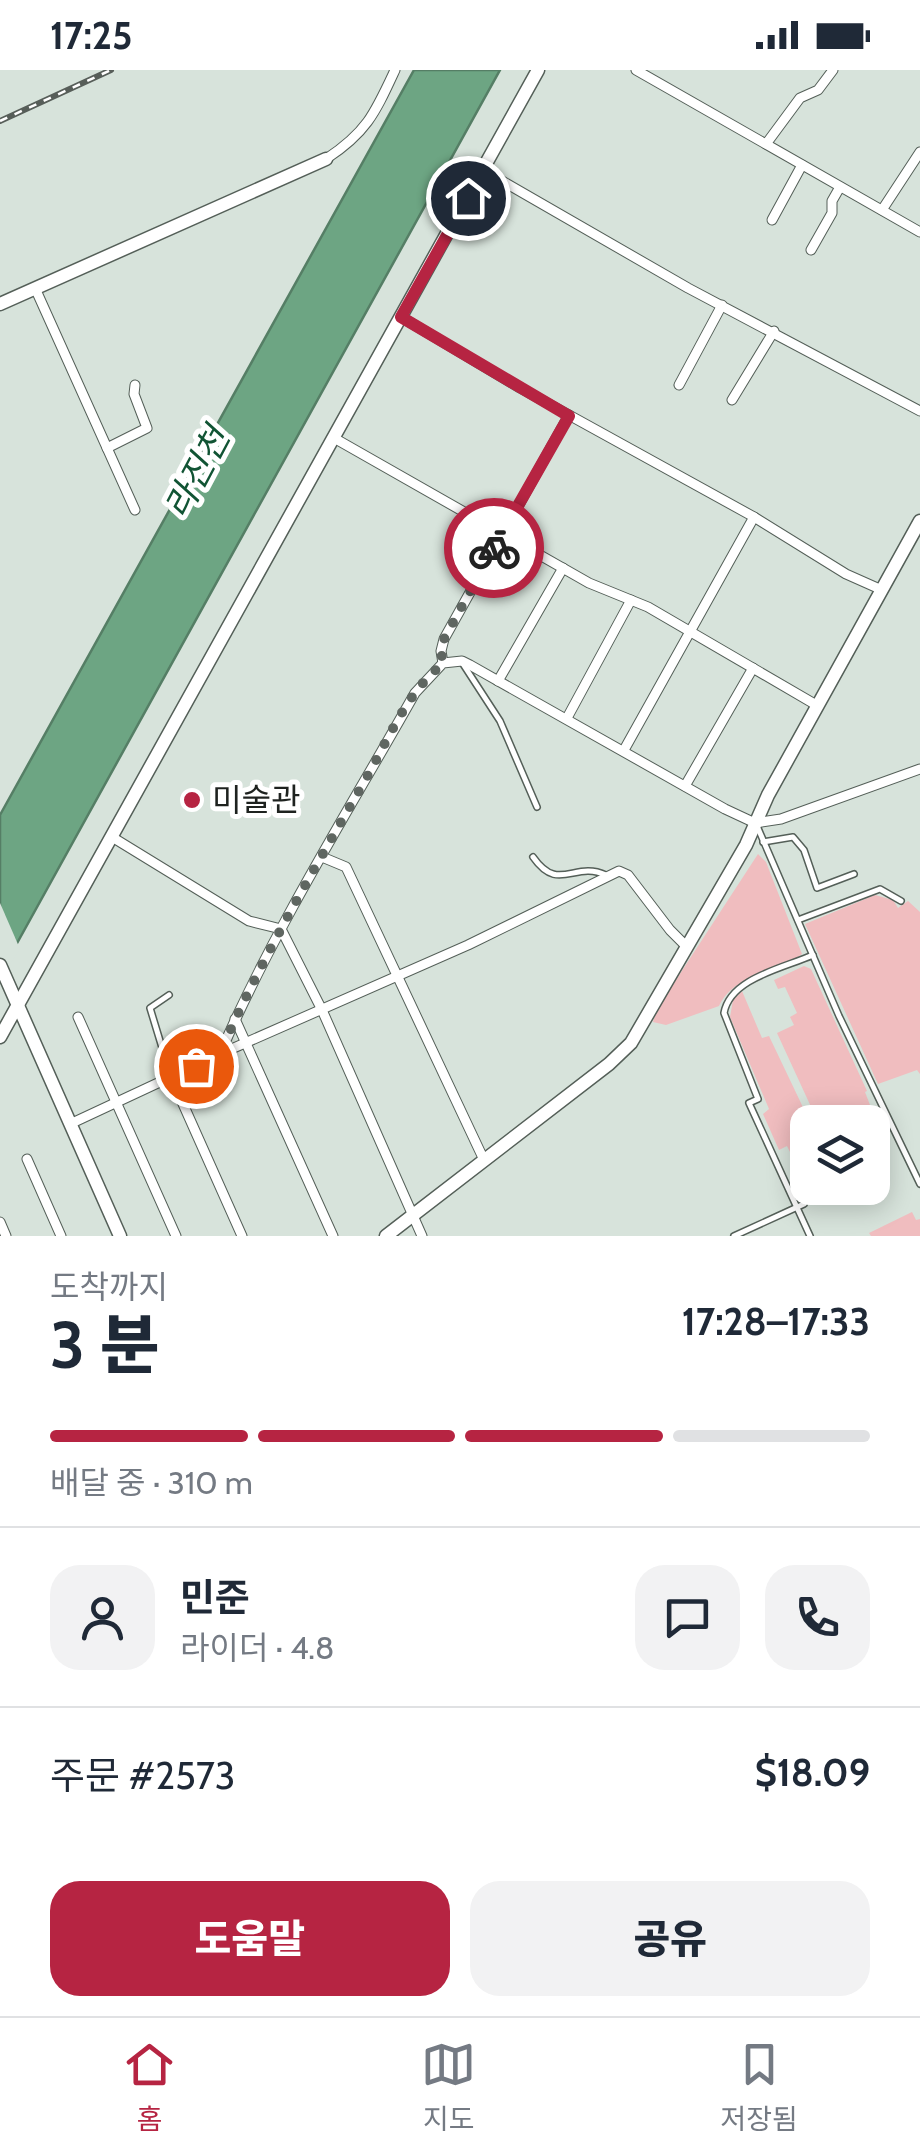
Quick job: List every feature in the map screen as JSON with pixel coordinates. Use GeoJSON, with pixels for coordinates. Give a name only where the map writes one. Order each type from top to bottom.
{"type":"FeatureCollection","features":[{"type":"Feature","properties":{"kind":"street"},"geometry":{"type":"LineString","coordinates":[[0,304],[326,159],[370,122],[395,70]]}},
{"type":"Feature","properties":{"kind":"street"},"geometry":{"type":"LineString","coordinates":[[0,1036],[538,70]]}},
{"type":"Feature","properties":{"kind":"street"},"geometry":{"type":"LineString","coordinates":[[636,70],[920,232]]}},
{"type":"Feature","properties":{"kind":"street"},"geometry":{"type":"LineString","coordinates":[[766,144],[800,98],[818,90],[833,70]]}},
{"type":"Feature","properties":{"kind":"street"},"geometry":{"type":"LineString","coordinates":[[882,210],[920,152]]}},
{"type":"Feature","properties":{"kind":"street"},"geometry":{"type":"LineString","coordinates":[[772,220],[802,165]]}},
{"type":"Feature","properties":{"kind":"street"},"geometry":{"type":"LineString","coordinates":[[483,170],[920,411]]}},
{"type":"Feature","properties":{"kind":"street"},"geometry":{"type":"LineString","coordinates":[[810,250],[832,213],[832,201],[840,186]]}},
{"type":"Feature","properties":{"kind":"street"},"geometry":{"type":"LineString","coordinates":[[35,288],[135,510]]}},
{"type":"Feature","properties":{"kind":"street"},"geometry":{"type":"LineString","coordinates":[[679,385],[722,305]]}},
{"type":"Feature","properties":{"kind":"street"},"geometry":{"type":"LineString","coordinates":[[401,317],[569,416],[754,516],[846,574],[882,590]]}},
{"type":"Feature","properties":{"kind":"street"},"geometry":{"type":"LineString","coordinates":[[732,400],[774,331]]}},
{"type":"Feature","properties":{"kind":"street"},"geometry":{"type":"LineString","coordinates":[[107,448],[147,428],[134,394],[135,384]]}},
{"type":"Feature","properties":{"kind":"street"},"geometry":{"type":"LineString","coordinates":[[443,664],[444,639],[569,416]]}},
{"type":"Feature","properties":{"kind":"street"},"geometry":{"type":"LineString","coordinates":[[334,438],[563,568],[689,631],[818,706]]}},
{"type":"Feature","properties":{"kind":"street"},"geometry":{"type":"LineString","coordinates":[[624,750],[754,516]]}},
{"type":"Feature","properties":{"kind":"street"},"geometry":{"type":"LineString","coordinates":[[386,1236],[631,1043],[920,521]]}},
{"type":"Feature","properties":{"kind":"street"},"geometry":{"type":"LineString","coordinates":[[498,680],[563,568]]}},
{"type":"Feature","properties":{"kind":"street"},"geometry":{"type":"LineString","coordinates":[[567,718],[630,600]]}},
{"type":"Feature","properties":{"kind":"street"},"geometry":{"type":"LineString","coordinates":[[220,1054],[281,928],[415,693],[443,664],[462,661],[756,823],[781,820],[920,768]]}},
{"type":"Feature","properties":{"kind":"street"},"geometry":{"type":"LineString","coordinates":[[684,786],[753,668]]}},
{"type":"Feature","properties":{"kind":"street"},"geometry":{"type":"LineString","coordinates":[[112,837],[249,921],[281,928]]}},
{"type":"Feature","properties":{"kind":"street"},"geometry":{"type":"LineString","coordinates":[[322,857],[346,867],[484,1160]]}},
{"type":"Feature","properties":{"kind":"street"},"geometry":{"type":"LineString","coordinates":[[70,1124],[532,916],[606,874],[619,871],[628,875],[687,948]]}},
{"type":"Feature","properties":{"kind":"street"},"geometry":{"type":"LineString","coordinates":[[281,928],[322,1010],[422,1236]]}},
{"type":"Feature","properties":{"kind":"street"},"geometry":{"type":"LineString","coordinates":[[0,965],[120,1236]]}},
{"type":"Feature","properties":{"kind":"street"},"geometry":{"type":"LineString","coordinates":[[78,1017],[176,1236]]}},
{"type":"Feature","properties":{"kind":"street"},"geometry":{"type":"LineString","coordinates":[[235,1018],[334,1236]]}},
{"type":"Feature","properties":{"kind":"street"},"geometry":{"type":"LineString","coordinates":[[171,1077],[242,1236]]}},
{"type":"Feature","properties":{"kind":"street"},"geometry":{"type":"LineString","coordinates":[[27,1158],[61,1236]]}},
{"type":"Feature","properties":{"kind":"street"},"geometry":{"type":"LineString","coordinates":[[0,1222],[6,1236]]}},
{"type":"Feature","properties":{"kind":"lane"},"geometry":{"type":"LineString","coordinates":[[462,661],[500,721],[537,808]]}},
{"type":"Feature","properties":{"kind":"lane"},"geometry":{"type":"LineString","coordinates":[[756,823],[813,956],[920,1184]]}},
{"type":"Feature","properties":{"kind":"lane"},"geometry":{"type":"LineString","coordinates":[[764,842],[793,838],[804,850],[817,888],[854,874]]}},
{"type":"Feature","properties":{"kind":"lane"},"geometry":{"type":"LineString","coordinates":[[533,857],[551,875],[592,868],[606,874]]}},
{"type":"Feature","properties":{"kind":"lane"},"geometry":{"type":"LineString","coordinates":[[798,920],[880,889],[901,901]]}},
{"type":"Feature","properties":{"kind":"lane"},"geometry":{"type":"LineString","coordinates":[[810,1236],[748,1103],[758,1098],[724,1013],[726,1002],[738,987],[813,956]]}},
{"type":"Feature","properties":{"kind":"lane"},"geometry":{"type":"LineString","coordinates":[[169,995],[150,1008],[171,1077]]}},
{"type":"Feature","properties":{"kind":"lane"},"geometry":{"type":"LineString","coordinates":[[734,1236],[802,1205]]}},
{"type":"Feature","properties":{"kind":"shaded area"},"geometry":{"type":"Polygon","coordinates":[[[758,854],[766,862],[802,954],[735,987],[719,1006],[666,1025],[653,1022],[657,1009],[758,854]]]}},
{"type":"Feature","properties":{"kind":"shaded area"},"geometry":{"type":"Polygon","coordinates":[[[875,895],[893,900],[898,908],[908,901],[920,912],[920,1074],[917,1070],[878,1084],[805,924],[875,895]]]}},
{"type":"Feature","properties":{"kind":"shaded area"},"geometry":{"type":"Polygon","coordinates":[[[804,966],[811,969],[870,1105],[810,1105],[777,1033],[794,1025],[790,1017],[797,1013],[785,987],[778,989],[774,980],[804,966]]]}},
{"type":"Feature","properties":{"kind":"shaded area"},"geometry":{"type":"Polygon","coordinates":[[[742,991],[762,1038],[769,1036],[802,1105],[790,1105],[790,1152],[787,1146],[779,1150],[763,1114],[769,1109],[730,1017],[733,1000],[742,991]]]}},
{"type":"Feature","properties":{"kind":"shaded area"},"geometry":{"type":"Polygon","coordinates":[[[912,1212],[916,1220],[920,1219],[920,1236],[869,1233],[912,1212]]]}},
{"type":"Feature","properties":{"kind":"water","name":"라진천"},"geometry":{"type":"Polygon","coordinates":[[[414,70],[500,70],[0,974],[0,815],[414,70]]]}},
{"type":"Feature","properties":{"kind":"pier"},"geometry":{"type":"Polygon","coordinates":[[[0,903],[20,949],[0,979],[0,903]]]}},
{"type":"Feature","properties":{"kind":"railway"},"geometry":{"type":"LineString","coordinates":[[0,121],[111,70]]}},
{"type":"Feature","properties":{"kind":"way so far"},"geometry":{"type":"LineString","coordinates":[[196,1066],[220,1054],[281,928],[415,693],[443,664],[444,639],[494,548]]}},
{"type":"Feature","properties":{"kind":"place","name":"미술관"},"geometry":{"type":"Point","coordinates":[192,800]}},
{"type":"Feature","properties":{"kind":"route"},"geometry":{"type":"LineString","coordinates":[[468,198],[401,317],[569,416],[494,548]]}}]}
